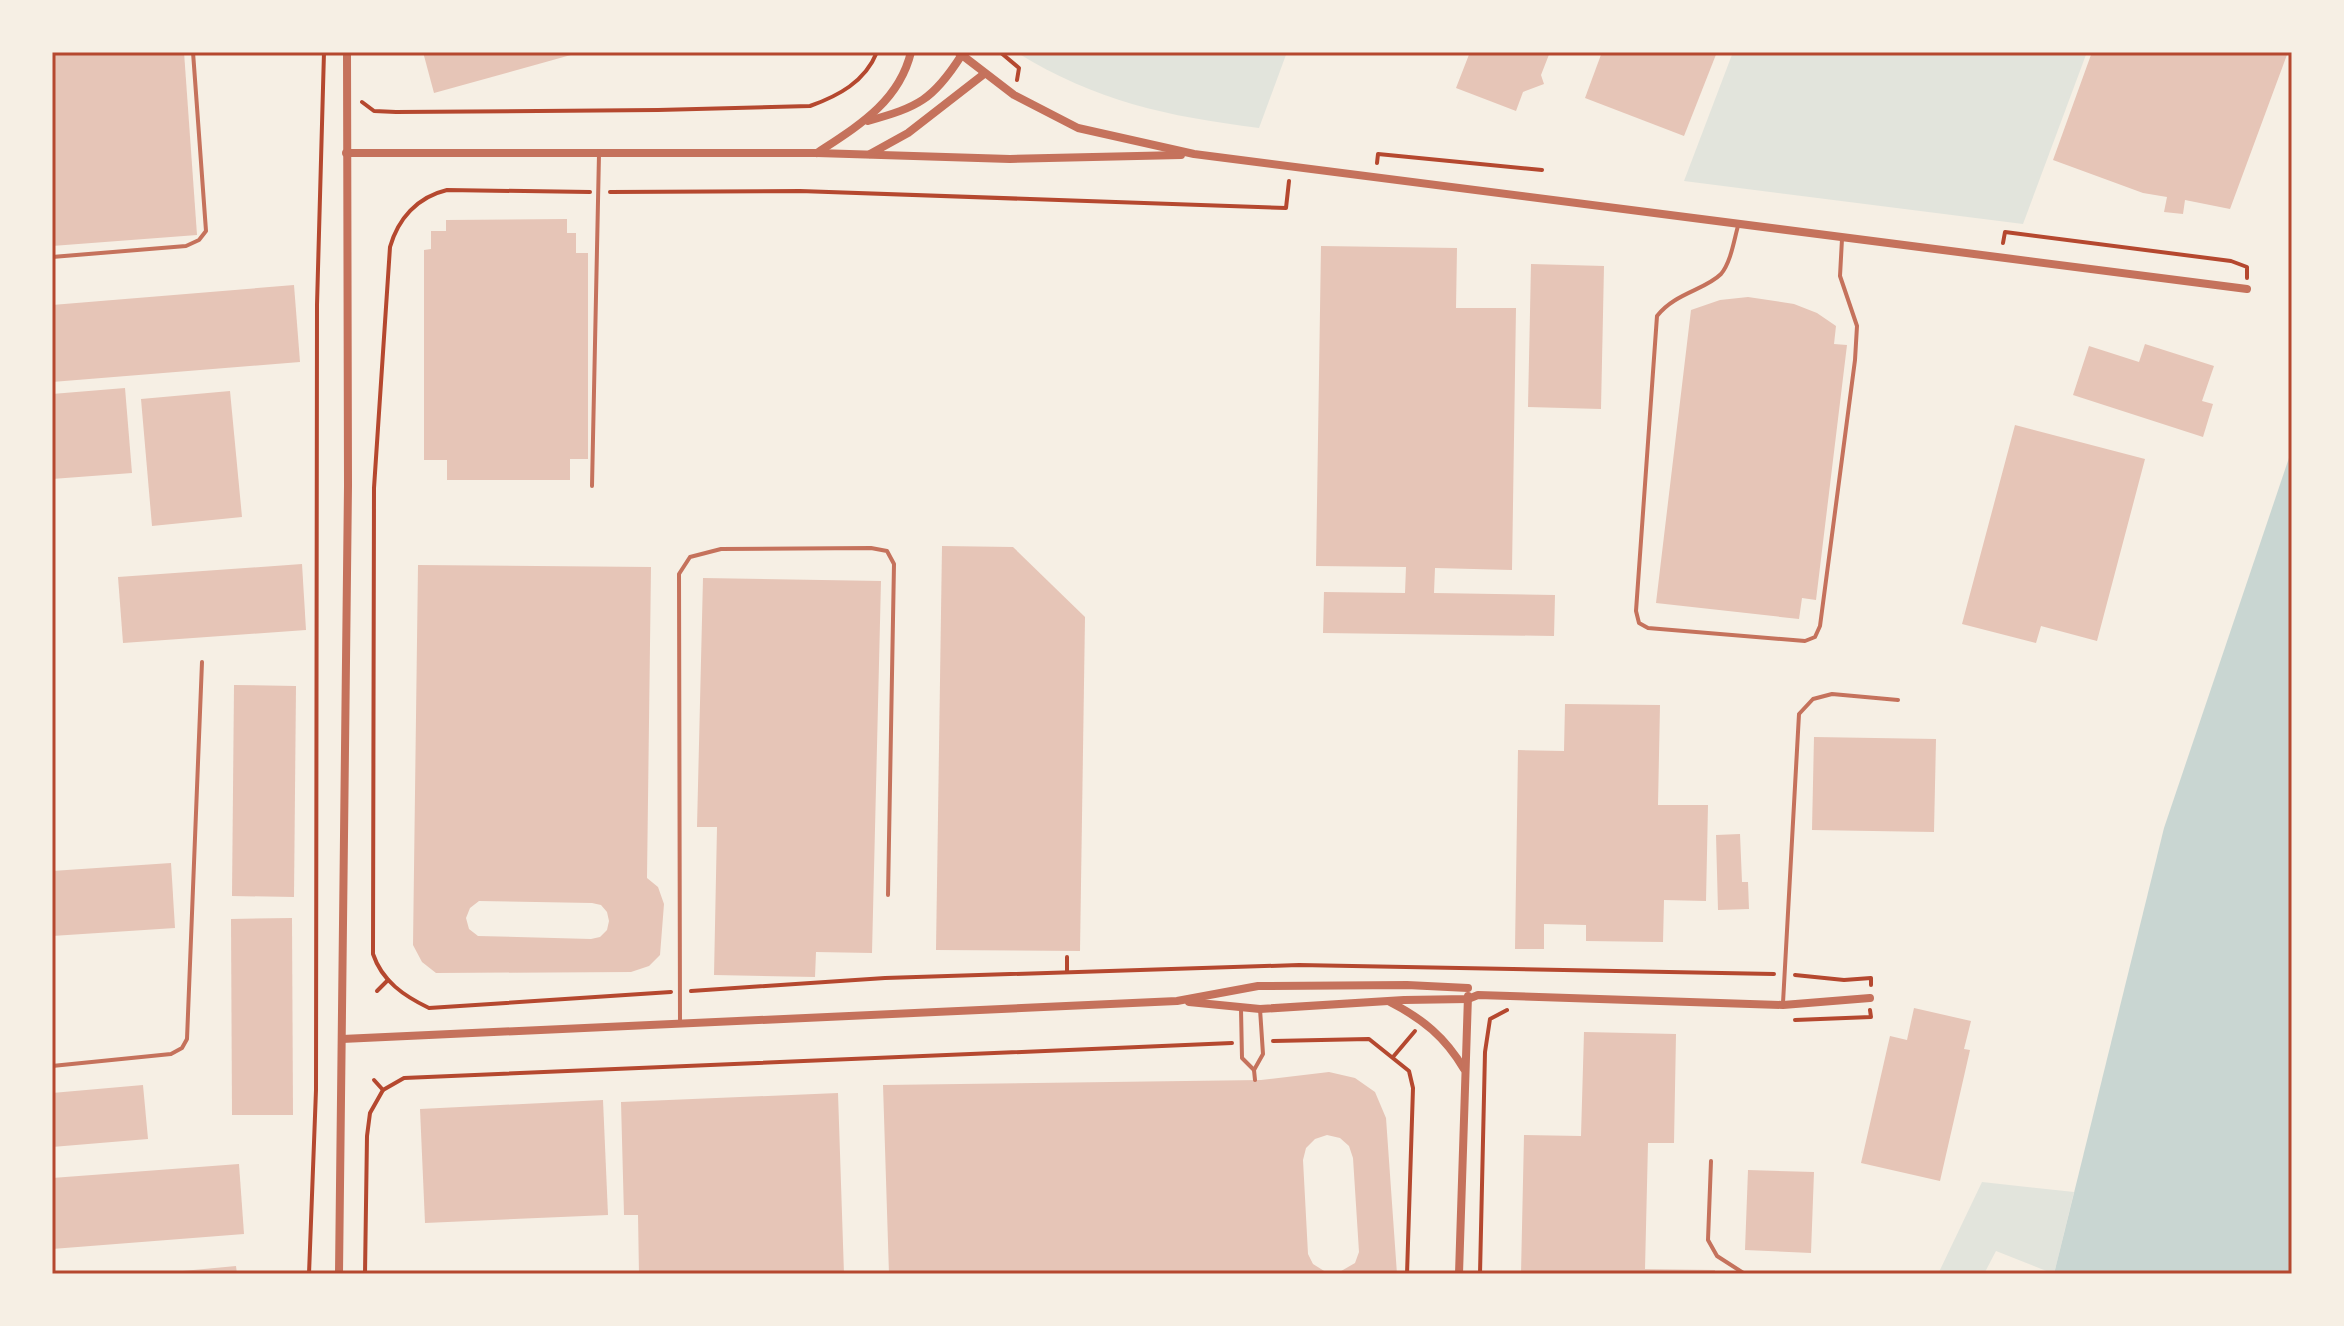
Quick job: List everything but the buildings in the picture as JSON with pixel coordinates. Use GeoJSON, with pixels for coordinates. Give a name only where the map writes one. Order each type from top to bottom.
{"type":"FeatureCollection","features":[{"type":"Feature","properties":{"kind":"street"},"geometry":{"type":"LineString","coordinates":[[339,1274],[348,502],[347,52]]}},
{"type":"Feature","properties":{"kind":"street"},"geometry":{"type":"LineString","coordinates":[[817,153],[863,122],[888,100],[906,72],[911,52]]}},
{"type":"Feature","properties":{"kind":"street"},"geometry":{"type":"LineString","coordinates":[[863,122],[908,110],[932,95],[960,54],[1014,95],[1078,128],[1194,154],[2247,289]]}},
{"type":"Feature","properties":{"kind":"street"},"geometry":{"type":"LineString","coordinates":[[870,154],[908,133],[984,74]]}},
{"type":"Feature","properties":{"kind":"street"},"geometry":{"type":"LineString","coordinates":[[346,153],[817,153],[1010,159],[1194,154]]}},
{"type":"Feature","properties":{"kind":"street"},"geometry":{"type":"LineString","coordinates":[[1177,1001],[1258,986],[1407,985],[1468,988],[1478,995]]}},
{"type":"Feature","properties":{"kind":"street"},"geometry":{"type":"LineString","coordinates":[[1459,1274],[1468,988]]}},
{"type":"Feature","properties":{"kind":"street"},"geometry":{"type":"LineString","coordinates":[[342,1039],[1177,1001],[1260,1009],[1468,999],[1478,995],[1783,1005],[1870,998]]}},
{"type":"Feature","properties":{"kind":"street"},"geometry":{"type":"LineString","coordinates":[[1389,1001],[1436,1031],[1464,1069]]}},
{"type":"Feature","properties":{"kind":"lane"},"geometry":{"type":"LineString","coordinates":[[52,257],[186,246],[203,236],[206,231],[193,52]]}},
{"type":"Feature","properties":{"kind":"lane"},"geometry":{"type":"LineString","coordinates":[[592,486],[599,152]]}},
{"type":"Feature","properties":{"kind":"lane"},"geometry":{"type":"LineString","coordinates":[[1738,224],[1729,258],[1720,274],[1666,304],[1657,316],[1636,611],[1639,623],[1648,628],[1805,641],[1815,637],[1820,626],[1855,360],[1857,326],[1840,276],[1842,237]]}},
{"type":"Feature","properties":{"kind":"lane"},"geometry":{"type":"LineString","coordinates":[[680,1023],[679,574],[690,557],[721,549],[871,548],[887,551],[894,564],[888,895]]}},
{"type":"Feature","properties":{"kind":"lane"},"geometry":{"type":"LineString","coordinates":[[52,1066],[171,1054],[182,1048],[187,1039],[202,662]]}},
{"type":"Feature","properties":{"kind":"lane"},"geometry":{"type":"LineString","coordinates":[[1783,1005],[1799,714],[1813,699],[1832,694],[1898,700]]}},
{"type":"Feature","properties":{"kind":"lane"},"geometry":{"type":"LineString","coordinates":[[1241,1007],[1242,1058],[1254,1070]]}},
{"type":"Feature","properties":{"kind":"lane"},"geometry":{"type":"LineString","coordinates":[[1255,1080],[1254,1070],[1263,1054],[1260,1009]]}},
{"type":"Feature","properties":{"kind":"lane"},"geometry":{"type":"LineString","coordinates":[[1711,1161],[1708,1240],[1717,1256],[1745,1274]]}},
{"type":"Feature","properties":{"kind":"path"},"geometry":{"type":"LineString","coordinates":[[309,1274],[316,1090],[317,305],[324,52]]}},
{"type":"Feature","properties":{"kind":"path"},"geometry":{"type":"LineString","coordinates":[[361,93],[363,105],[374,111],[396,112],[810,106],[833,98],[853,84],[871,67],[877,52]]}},
{"type":"Feature","properties":{"kind":"path"},"geometry":{"type":"LineString","coordinates":[[1000,52],[1019,68],[1014,95]]}},
{"type":"Feature","properties":{"kind":"path"},"geometry":{"type":"LineString","coordinates":[[1375,177],[1378,154],[1542,170]]}},
{"type":"Feature","properties":{"kind":"path"},"geometry":{"type":"LineString","coordinates":[[1291,167],[1286,208],[800,191],[447,190],[431,193],[395,227],[390,247],[372,561],[373,954],[378,970],[409,999],[429,1008],[885,978],[1299,965],[1784,974],[1844,980],[1871,978],[1871,1017],[1816,1021],[1784,1019]]}},
{"type":"Feature","properties":{"kind":"path"},"geometry":{"type":"LineString","coordinates":[[1999,257],[2005,232],[2231,261],[2247,267],[2247,289]]}},
{"type":"Feature","properties":{"kind":"path"},"geometry":{"type":"LineString","coordinates":[[1067,957],[1067,972]]}},
{"type":"Feature","properties":{"kind":"path"},"geometry":{"type":"LineString","coordinates":[[377,991],[388,980]]}},
{"type":"Feature","properties":{"kind":"path"},"geometry":{"type":"LineString","coordinates":[[1480,1274],[1485,1052],[1490,1019],[1506,1010],[1521,1011]]}},
{"type":"Feature","properties":{"kind":"path"},"geometry":{"type":"LineString","coordinates":[[1262,1041],[1369,1039],[1409,1071],[1413,1088],[1407,1274]]}},
{"type":"Feature","properties":{"kind":"path"},"geometry":{"type":"LineString","coordinates":[[365,1274],[370,1113],[383,1090],[404,1078],[1242,1042]]}},
{"type":"Feature","properties":{"kind":"path"},"geometry":{"type":"LineString","coordinates":[[374,1080],[383,1090]]}},
{"type":"Feature","properties":{"kind":"shaded area"},"geometry":{"type":"Polygon","coordinates":[[[1016,52],[1287,52],[1259,128],[1163,112],[1104,95],[1016,52]]]}},
{"type":"Feature","properties":{"kind":"shaded area"},"geometry":{"type":"Polygon","coordinates":[[[1733,52],[2087,52],[2023,224],[1684,181],[1733,52]]]}},
{"type":"Feature","properties":{"kind":"shaded area"},"geometry":{"type":"Polygon","coordinates":[[[2292,449],[2292,1274],[2054,1274],[2164,828],[2292,449]]]}},
{"type":"Feature","properties":{"kind":"shaded area"},"geometry":{"type":"Polygon","coordinates":[[[1982,1182],[2074,1192],[2054,1274],[1996,1251],[1984,1274],[1939,1272],[1982,1182]]]}}]}
